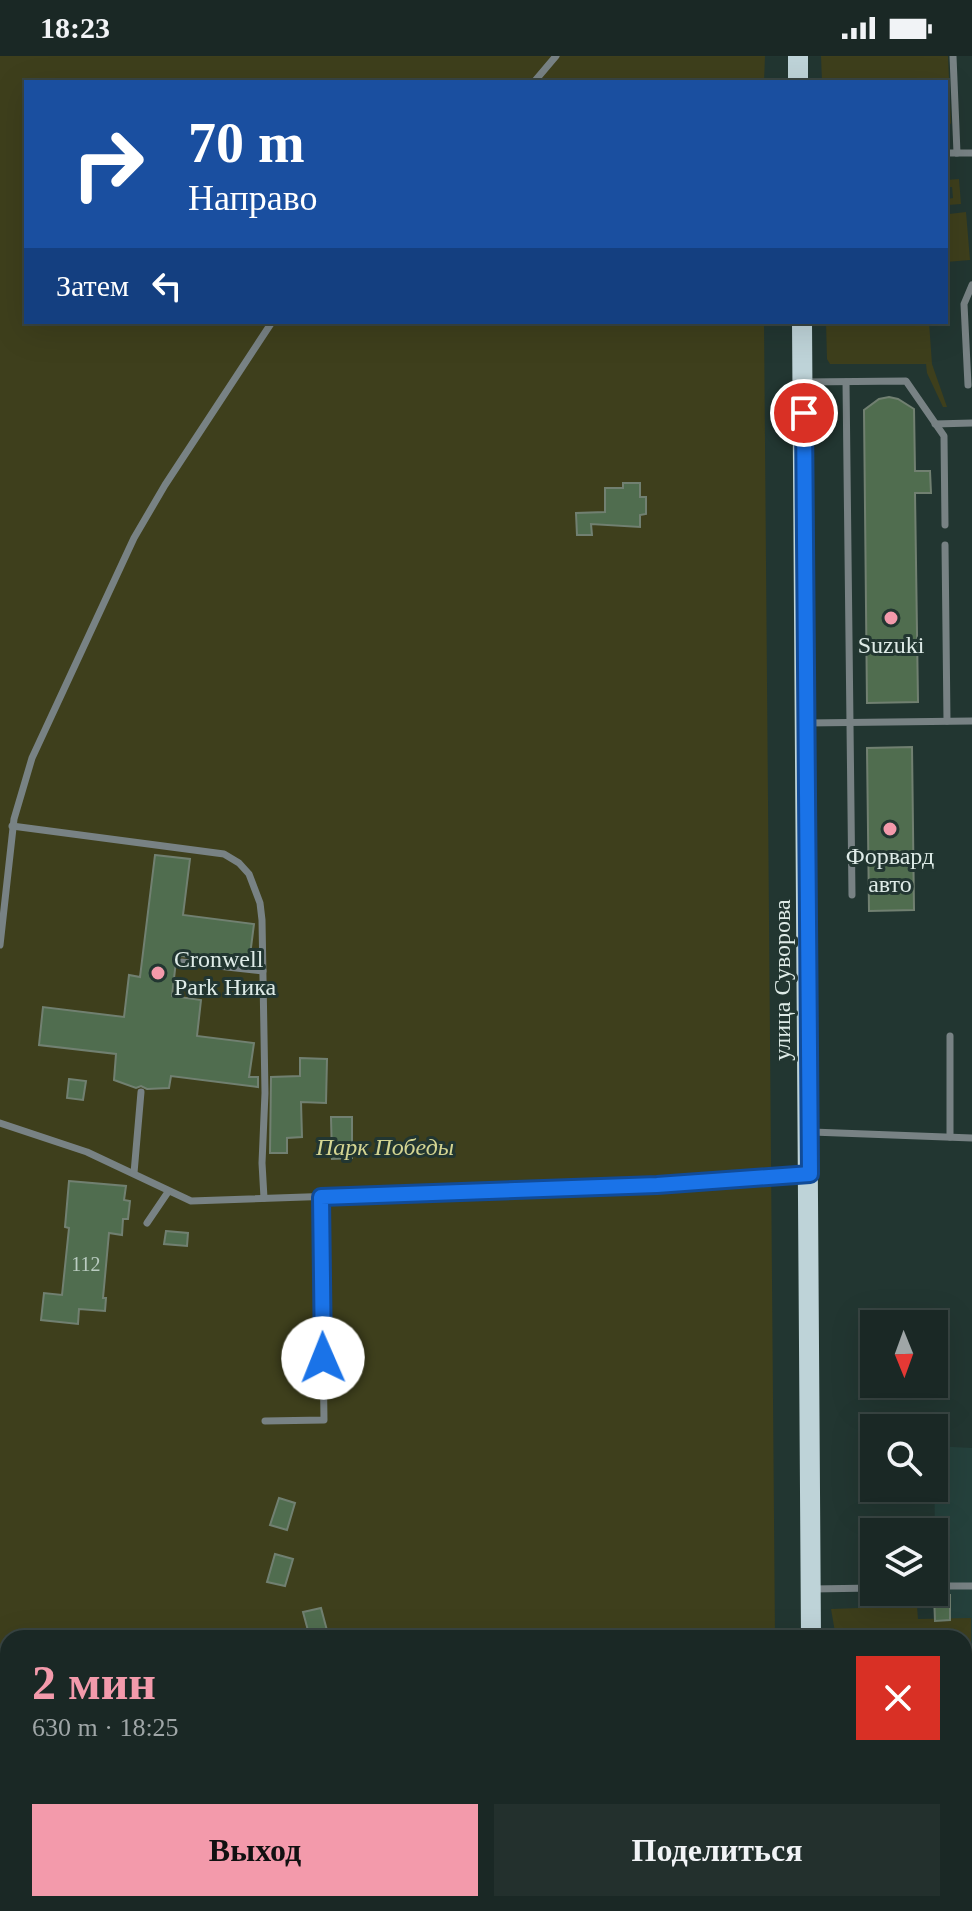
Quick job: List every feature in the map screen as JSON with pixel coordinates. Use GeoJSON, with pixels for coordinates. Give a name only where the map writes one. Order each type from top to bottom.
{"type":"FeatureCollection","features":[{"type":"Feature","properties":{"kind":"main road"},"geometry":{"type":"LineString","coordinates":[[798,56],[798,80]]}},
{"type":"Feature","properties":{"kind":"main road","name":"улица Суворова"},"geometry":{"type":"LineString","coordinates":[[802,324],[811,1630]]}},
{"type":"Feature","properties":{"kind":"lane"},"geometry":{"type":"LineString","coordinates":[[536,80],[556,56]]}},
{"type":"Feature","properties":{"kind":"lane"},"geometry":{"type":"LineString","coordinates":[[953,56],[957,153]]}},
{"type":"Feature","properties":{"kind":"lane"},"geometry":{"type":"LineString","coordinates":[[948,153],[972,153]]}},
{"type":"Feature","properties":{"kind":"lane"},"geometry":{"type":"LineString","coordinates":[[968,385],[964,304],[972,285]]}},
{"type":"Feature","properties":{"kind":"lane"},"geometry":{"type":"LineString","coordinates":[[0,945],[12,826],[32,758],[134,538],[165,485],[271,324]]}},
{"type":"Feature","properties":{"kind":"lane"},"geometry":{"type":"LineString","coordinates":[[803,382],[906,381],[944,436],[945,525]]}},
{"type":"Feature","properties":{"kind":"lane"},"geometry":{"type":"LineString","coordinates":[[846,382],[852,895]]}},
{"type":"Feature","properties":{"kind":"lane"},"geometry":{"type":"LineString","coordinates":[[935,424],[972,423]]}},
{"type":"Feature","properties":{"kind":"lane"},"geometry":{"type":"LineString","coordinates":[[945,545],[947,721]]}},
{"type":"Feature","properties":{"kind":"lane"},"geometry":{"type":"LineString","coordinates":[[807,723],[972,721]]}},
{"type":"Feature","properties":{"kind":"lane"},"geometry":{"type":"LineString","coordinates":[[12,826],[224,854],[249,874],[260,903],[264,933],[264,1198]]}},
{"type":"Feature","properties":{"kind":"lane"},"geometry":{"type":"LineString","coordinates":[[182,962],[263,971]]}},
{"type":"Feature","properties":{"kind":"lane"},"geometry":{"type":"LineString","coordinates":[[950,1036],[950,1137]]}},
{"type":"Feature","properties":{"kind":"lane"},"geometry":{"type":"LineString","coordinates":[[134,1173],[141,1092]]}},
{"type":"Feature","properties":{"kind":"lane"},"geometry":{"type":"LineString","coordinates":[[0,1123],[87,1152],[191,1201],[657,1185],[810,1174]]}},
{"type":"Feature","properties":{"kind":"lane"},"geometry":{"type":"LineString","coordinates":[[809,1132],[972,1138]]}},
{"type":"Feature","properties":{"kind":"lane"},"geometry":{"type":"LineString","coordinates":[[147,1223],[168,1192]]}},
{"type":"Feature","properties":{"kind":"lane"},"geometry":{"type":"LineString","coordinates":[[265,1421],[324,1420],[321,1197]]}},
{"type":"Feature","properties":{"kind":"lane"},"geometry":{"type":"LineString","coordinates":[[948,1586],[972,1586]]}},
{"type":"Feature","properties":{"kind":"lane"},"geometry":{"type":"LineString","coordinates":[[810,1589],[860,1588]]}},
{"type":"Feature","properties":{"kind":"shaded area"},"geometry":{"type":"Polygon","coordinates":[[[948,1447],[972,1448],[972,1630],[936,1630],[936,1606],[948,1606],[948,1518],[935,1518],[935,1502],[948,1502],[948,1447]]]}},
{"type":"Feature","properties":{"kind":"green space","name":"Парк Победы"},"geometry":{"type":"Polygon","coordinates":[[[0,56],[765,56],[764,80],[24,80],[24,324],[764,324],[775,1630],[0,1630],[0,56]]]}},
{"type":"Feature","properties":{"kind":"green space"},"geometry":{"type":"Polygon","coordinates":[[[821,56],[948,56],[951,123],[948,127],[948,80],[822,80],[821,56]]]}},
{"type":"Feature","properties":{"kind":"green space"},"geometry":{"type":"Polygon","coordinates":[[[959,179],[961,204],[948,205],[948,199],[953,198],[948,180],[959,179]]]}},
{"type":"Feature","properties":{"kind":"green space"},"geometry":{"type":"Polygon","coordinates":[[[966,212],[970,260],[948,262],[949,214],[966,212]]]}},
{"type":"Feature","properties":{"kind":"green space"},"geometry":{"type":"Polygon","coordinates":[[[826,324],[929,324],[932,364],[947,407],[943,407],[926,364],[830,364],[827,359],[826,324]]]}},
{"type":"Feature","properties":{"kind":"green space"},"geometry":{"type":"Polygon","coordinates":[[[917,1606],[918,1619],[971,1618],[971,1630],[835,1630],[831,1609],[917,1606]]]}},
{"type":"Feature","properties":{"kind":"building","name":"Suzuki"},"geometry":{"type":"Polygon","coordinates":[[[889,397],[914,409],[915,471],[930,471],[931,493],[915,493],[918,702],[867,703],[864,410],[879,399],[889,397]]]}},
{"type":"Feature","properties":{"kind":"building"},"geometry":{"type":"Polygon","coordinates":[[[623,483],[640,483],[640,497],[646,497],[646,514],[640,515],[640,527],[591,524],[592,535],[577,535],[576,513],[605,512],[605,488],[623,488],[623,483]]]}},
{"type":"Feature","properties":{"kind":"building","name":"Форвард авто"},"geometry":{"type":"Polygon","coordinates":[[[912,747],[914,910],[869,911],[867,748],[912,747]]]}},
{"type":"Feature","properties":{"kind":"building","name":"Cronwell Park Ника"},"geometry":{"type":"Polygon","coordinates":[[[155,855],[190,859],[183,915],[254,924],[249,963],[180,956],[176,961],[172,996],[201,1000],[197,1036],[254,1043],[249,1077],[258,1077],[258,1087],[171,1076],[169,1088],[136,1088],[114,1080],[116,1054],[39,1045],[43,1007],[124,1017],[129,975],[140,977],[155,855]]]}},
{"type":"Feature","properties":{"kind":"building"},"geometry":{"type":"Polygon","coordinates":[[[300,1058],[327,1059],[326,1103],[301,1102],[302,1137],[287,1138],[287,1153],[270,1153],[271,1077],[300,1076],[300,1058]]]}},
{"type":"Feature","properties":{"kind":"building"},"geometry":{"type":"Polygon","coordinates":[[[69,1079],[86,1081],[83,1100],[67,1098],[69,1079]]]}},
{"type":"Feature","properties":{"kind":"building"},"geometry":{"type":"Polygon","coordinates":[[[331,1117],[352,1117],[352,1158],[332,1159],[331,1117]]]}},
{"type":"Feature","properties":{"kind":"building"},"geometry":{"type":"Polygon","coordinates":[[[69,1181],[126,1186],[124,1200],[130,1201],[128,1219],[123,1219],[122,1235],[109,1233],[103,1298],[106,1298],[105,1311],[79,1309],[78,1324],[41,1320],[44,1293],[62,1295],[69,1228],[65,1227],[69,1181]]]}},
{"type":"Feature","properties":{"kind":"building"},"geometry":{"type":"Polygon","coordinates":[[[166,1231],[188,1233],[187,1246],[164,1244],[166,1231]]]}},
{"type":"Feature","properties":{"kind":"building"},"geometry":{"type":"Polygon","coordinates":[[[279,1498],[295,1503],[287,1530],[270,1525],[279,1498]]]}},
{"type":"Feature","properties":{"kind":"building"},"geometry":{"type":"Polygon","coordinates":[[[275,1554],[293,1559],[285,1586],[267,1582],[275,1554]]]}},
{"type":"Feature","properties":{"kind":"building"},"geometry":{"type":"Polygon","coordinates":[[[950,1595],[950,1620],[935,1621],[934,1606],[948,1606],[950,1595]]]}},
{"type":"Feature","properties":{"kind":"building"},"geometry":{"type":"Polygon","coordinates":[[[321,1608],[327,1630],[308,1630],[303,1612],[321,1608]]]}},
{"type":"Feature","properties":{"kind":"place","name":"Suzuki"},"geometry":{"type":"Point","coordinates":[891,618]}},
{"type":"Feature","properties":{"kind":"place","name":"Форвард авто"},"geometry":{"type":"Point","coordinates":[890,829]}},
{"type":"Feature","properties":{"kind":"place","name":"Cronwell Park Ника"},"geometry":{"type":"Point","coordinates":[158,973]}},
{"type":"Feature","properties":{"kind":"route"},"geometry":{"type":"LineString","coordinates":[[323,1358],[321,1197],[657,1185],[810,1174],[804,413]]}}]}
